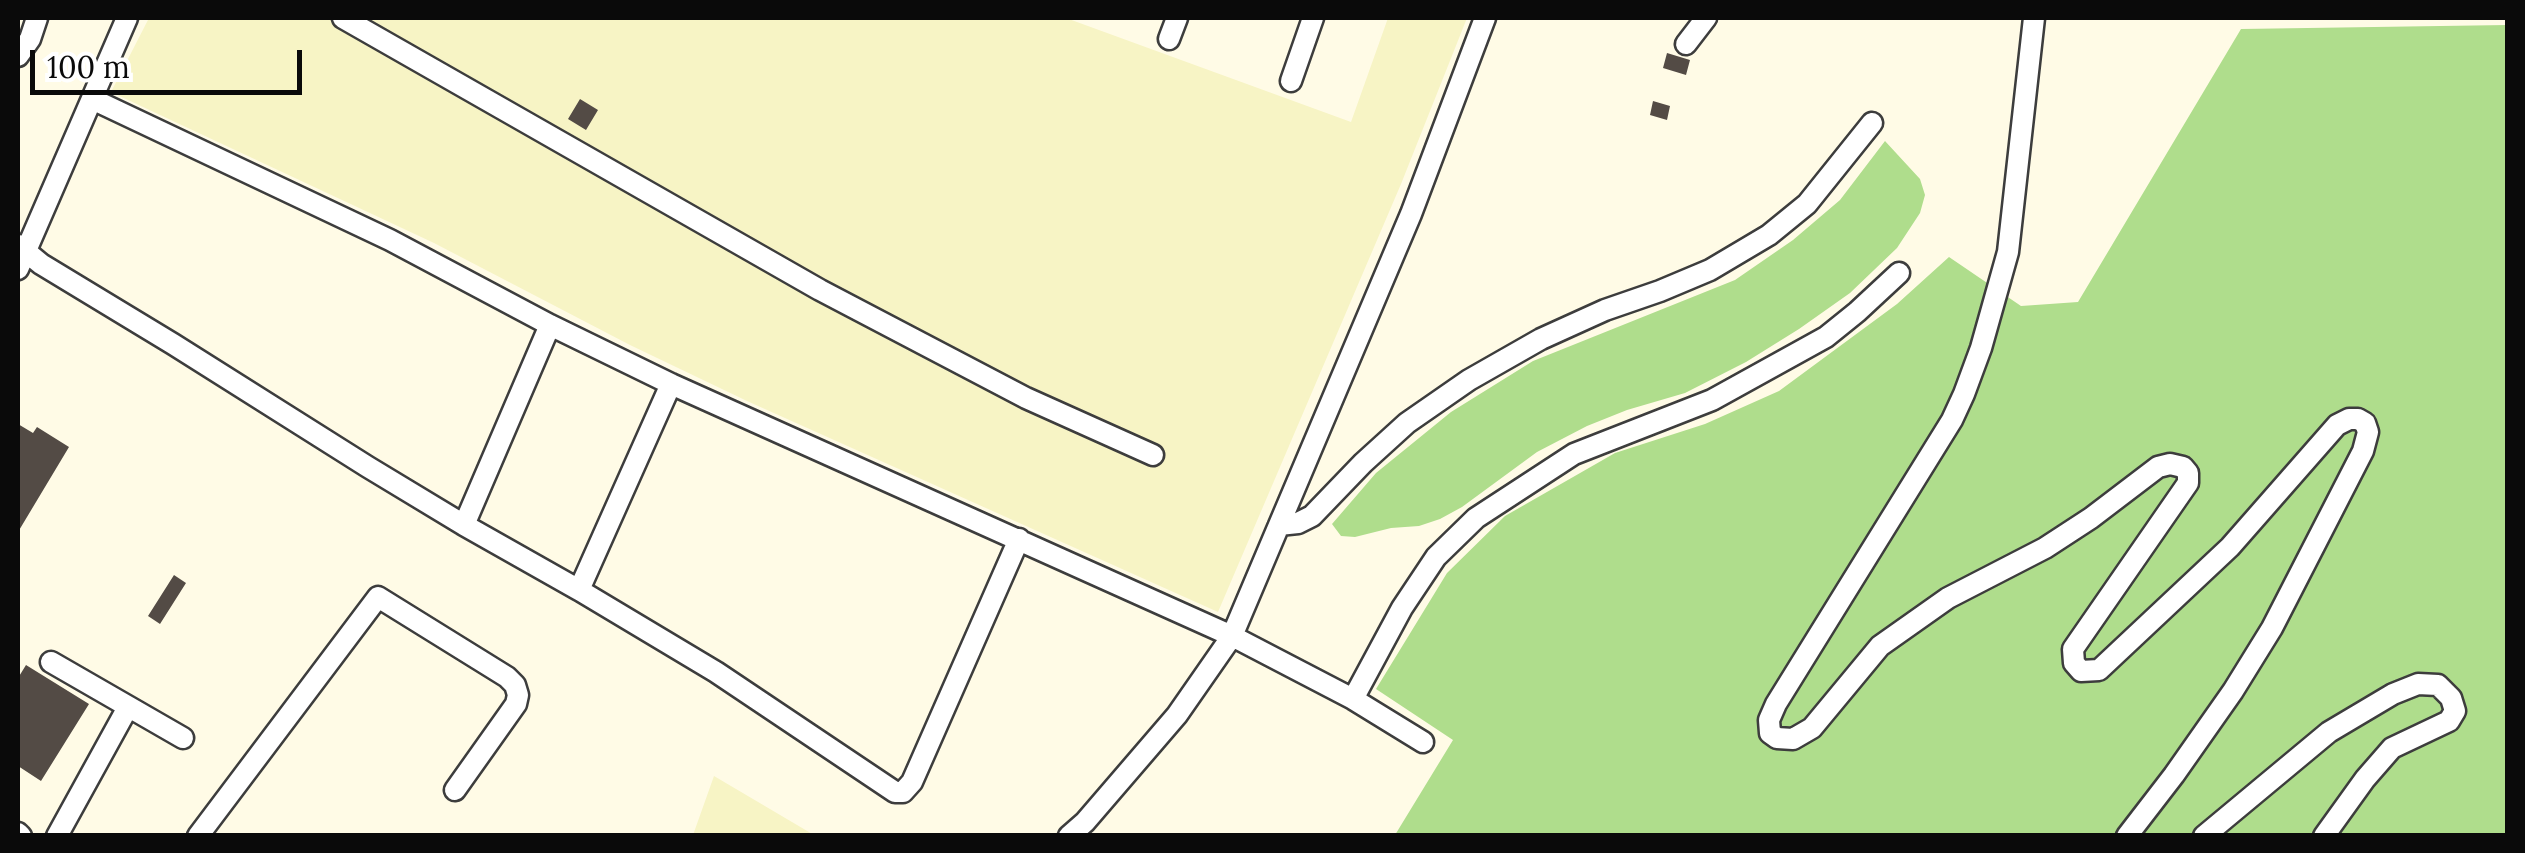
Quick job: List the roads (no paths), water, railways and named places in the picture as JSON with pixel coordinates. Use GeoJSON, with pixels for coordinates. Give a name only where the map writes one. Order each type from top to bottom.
{"type":"FeatureCollection","features":[{"type":"Feature","properties":{"kind":"street"},"geometry":{"type":"LineString","coordinates":[[18,56],[30,39],[37,18]]}},
{"type":"Feature","properties":{"kind":"street"},"geometry":{"type":"LineString","coordinates":[[127,18],[20,255],[173,344],[464,526],[716,672],[895,792],[903,792],[912,782],[1019,539]]}},
{"type":"Feature","properties":{"kind":"street"},"geometry":{"type":"LineString","coordinates":[[343,18],[820,290],[1011,390],[1152,455]]}},
{"type":"Feature","properties":{"kind":"street"},"geometry":{"type":"LineString","coordinates":[[1169,39],[1177,18]]}},
{"type":"Feature","properties":{"kind":"street"},"geometry":{"type":"LineString","coordinates":[[1291,81],[1313,18]]}},
{"type":"Feature","properties":{"kind":"street"},"geometry":{"type":"LineString","coordinates":[[1069,836],[1177,715],[1232,636],[1410,214],[1486,18]]}},
{"type":"Feature","properties":{"kind":"street"},"geometry":{"type":"LineString","coordinates":[[1686,44],[1706,18]]}},
{"type":"Feature","properties":{"kind":"street"},"geometry":{"type":"LineString","coordinates":[[2034,18],[2008,252],[1964,394],[1952,420],[1776,704],[1769,720],[1770,732],[1777,738],[1793,739],[1812,728],[1880,646],[1921,617],[1948,598],[2045,548],[2158,468],[2170,464],[2182,467],[2188,472],[2188,482],[2074,650],[2074,663],[2081,671],[2099,670],[2230,547],[2337,425],[2358,419],[2365,423],[2368,432],[2363,451],[2272,628],[2233,692],[2127,836]]}},
{"type":"Feature","properties":{"kind":"street"},"geometry":{"type":"LineString","coordinates":[[92,98],[390,240],[672,384],[1232,636],[1353,699],[1422,742]]}},
{"type":"Feature","properties":{"kind":"street"},"geometry":{"type":"LineString","coordinates":[[1279,525],[1298,523],[1312,516],[1362,463],[1408,423],[1470,380],[1541,339],[1710,270],[1769,235],[1807,204],[1872,123]]}},
{"type":"Feature","properties":{"kind":"street"},"geometry":{"type":"LineString","coordinates":[[1353,699],[1394,622],[1436,557],[1476,518],[1574,454],[1712,400],[1826,336],[1899,273]]}},
{"type":"Feature","properties":{"kind":"street"},"geometry":{"type":"LineString","coordinates":[[464,526],[550,325]]}},
{"type":"Feature","properties":{"kind":"street"},"geometry":{"type":"LineString","coordinates":[[580,590],[672,384]]}},
{"type":"Feature","properties":{"kind":"street"},"geometry":{"type":"LineString","coordinates":[[198,836],[378,597],[516,685],[516,704],[455,790]]}},
{"type":"Feature","properties":{"kind":"street"},"geometry":{"type":"LineString","coordinates":[[51,662],[183,738]]}},
{"type":"Feature","properties":{"kind":"street"},"geometry":{"type":"LineString","coordinates":[[2204,836],[2340,726],[2393,694],[2418,684],[2438,685],[2451,698],[2455,711],[2448,721],[2392,748],[2324,836]]}},
{"type":"Feature","properties":{"kind":"street"},"geometry":{"type":"LineString","coordinates":[[57,836],[128,707]]}}]}
